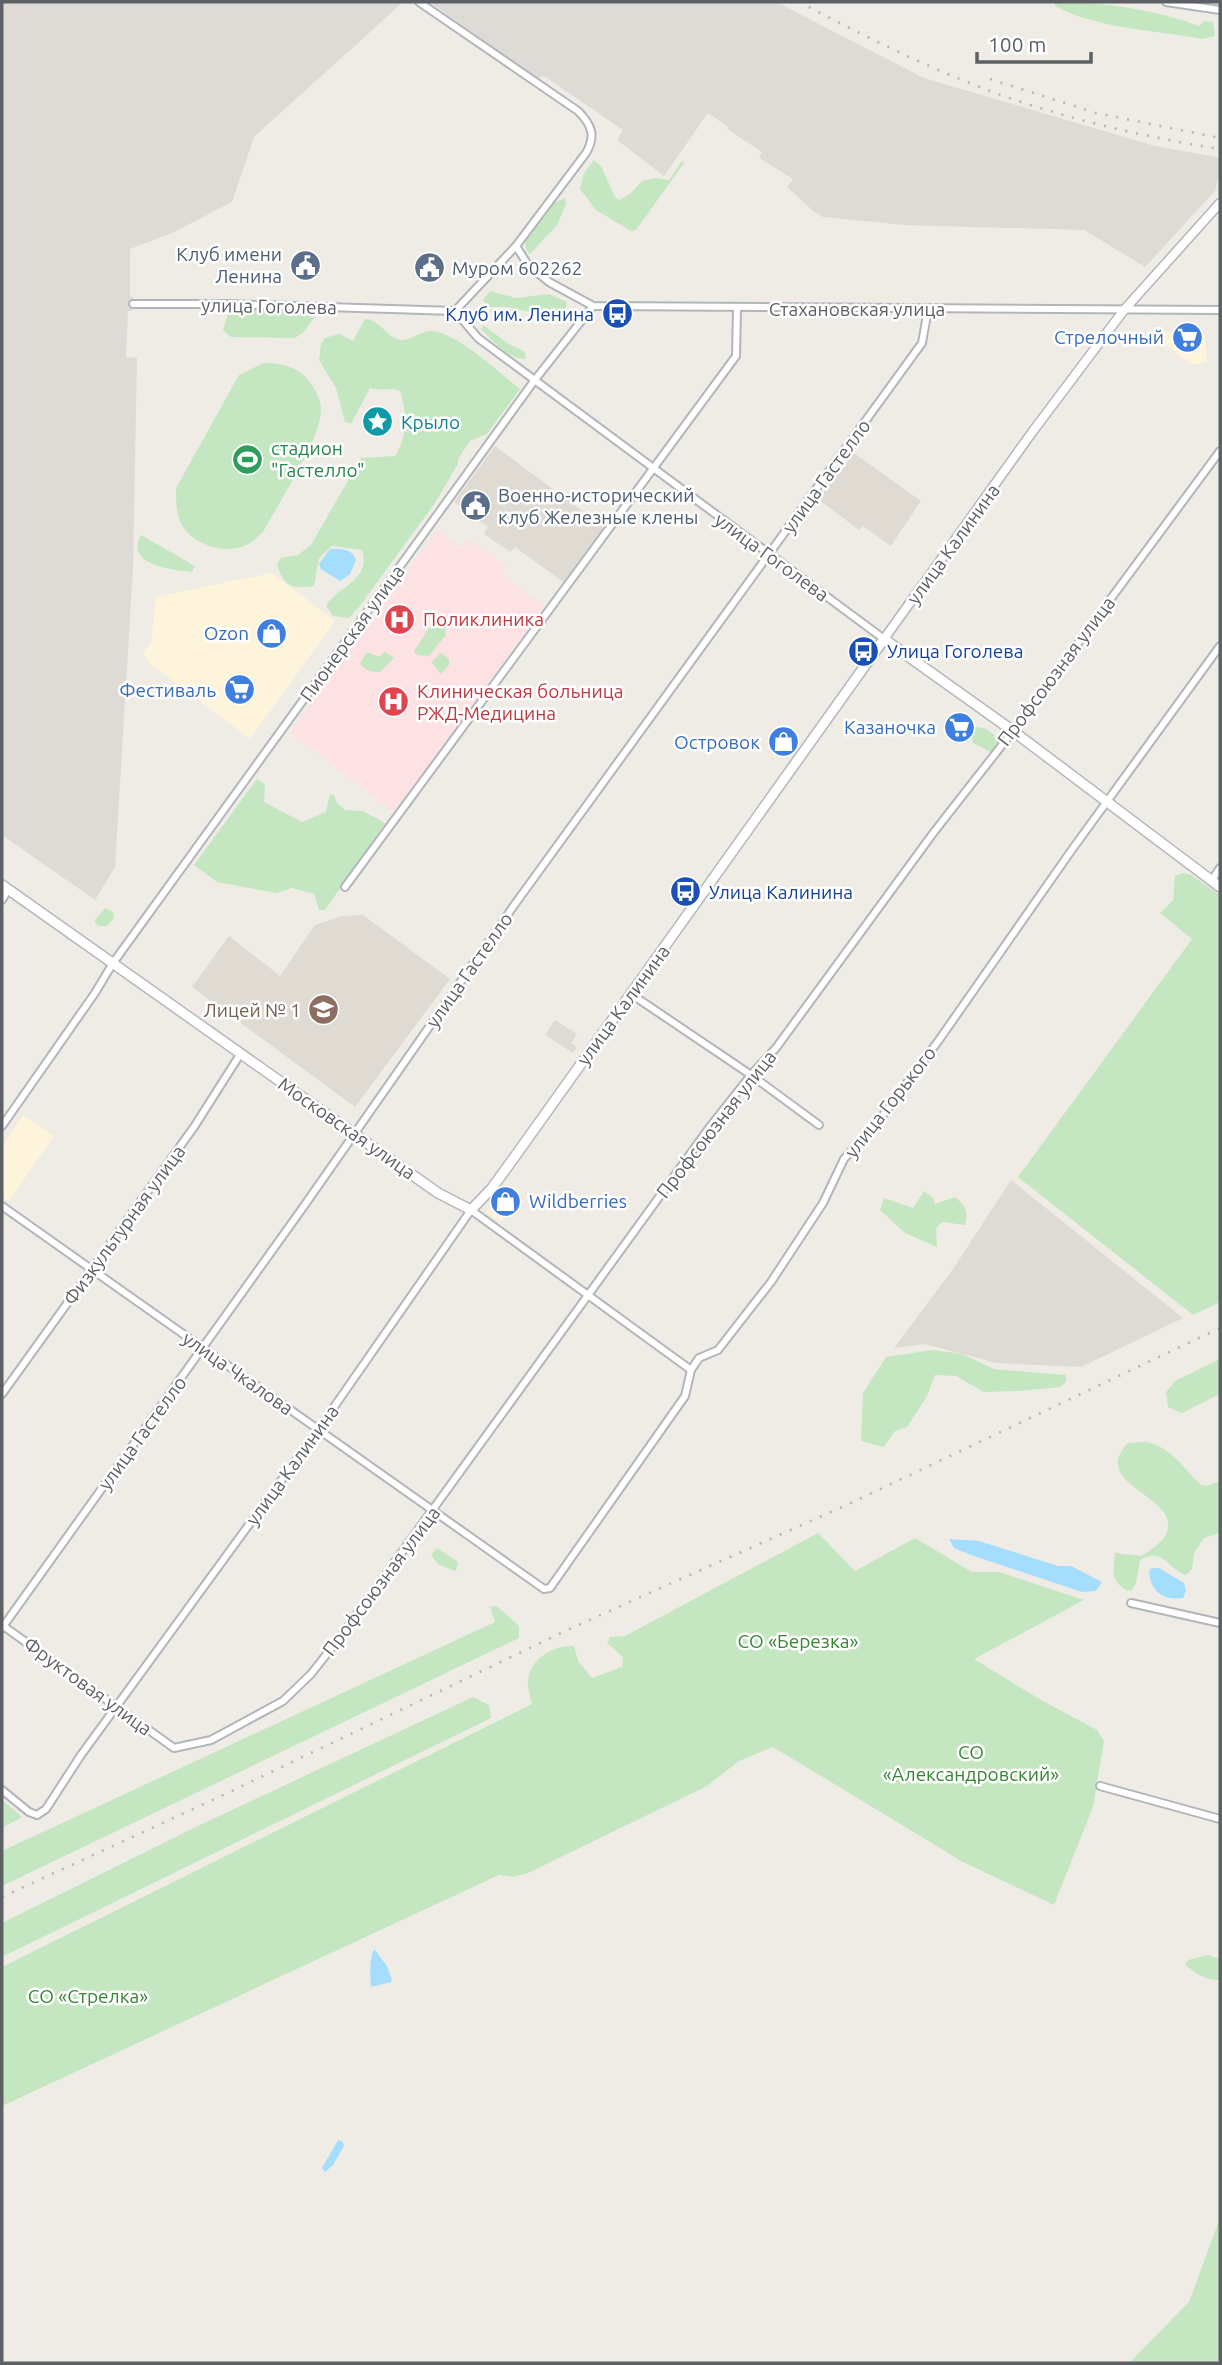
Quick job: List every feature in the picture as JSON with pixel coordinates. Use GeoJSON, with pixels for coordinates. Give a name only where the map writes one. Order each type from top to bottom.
{"type":"FeatureCollection","features":[{"type":"Feature","properties":{"kind":"main road","name":"улица Гоголева"},"geometry":{"type":"LineString","coordinates":[[884,639],[1013,730],[1220,887]]}},
{"type":"Feature","properties":{"kind":"main road","name":"улица Калинина"},"geometry":{"type":"LineString","coordinates":[[471,1210],[492,1188],[884,639]]}},
{"type":"Feature","properties":{"kind":"main road","name":"Московская улица"},"geometry":{"type":"LineString","coordinates":[[5,887],[438,1192],[471,1210]]}},
{"type":"Feature","properties":{"kind":"street"},"geometry":{"type":"LineString","coordinates":[[419,2],[578,111],[589,122],[592,134],[591,144],[516,246],[454,311]]}},
{"type":"Feature","properties":{"kind":"street"},"geometry":{"type":"LineString","coordinates":[[1166,2],[1220,10]]}},
{"type":"Feature","properties":{"kind":"street","name":"улица Калинина"},"geometry":{"type":"LineString","coordinates":[[884,639],[1033,431],[1125,310],[1220,203]]}},
{"type":"Feature","properties":{"kind":"street","name":"Стахановская улица"},"geometry":{"type":"LineString","coordinates":[[516,246],[528,265],[549,282],[593,306],[1220,310]]}},
{"type":"Feature","properties":{"kind":"street","name":"улица Гоголева"},"geometry":{"type":"LineString","coordinates":[[133,304],[454,311],[478,338],[534,381],[884,639]]}},
{"type":"Feature","properties":{"kind":"street","name":"Пионерская улица"},"geometry":{"type":"LineString","coordinates":[[2,1126],[113,963],[534,381],[593,306]]}},
{"type":"Feature","properties":{"kind":"street"},"geometry":{"type":"LineString","coordinates":[[345,887],[736,356],[737,309]]}},
{"type":"Feature","properties":{"kind":"street","name":"улица Гастелло"},"geometry":{"type":"LineString","coordinates":[[2,1626],[203,1348],[515,904],[922,343],[928,309]]}},
{"type":"Feature","properties":{"kind":"street","name":"Профсоюзная улица"},"geometry":{"type":"LineString","coordinates":[[174,1748],[211,1740],[284,1701],[311,1674],[434,1511],[587,1294],[712,1124],[776,1048],[934,832],[1220,451]]}},
{"type":"Feature","properties":{"kind":"street","name":"улица Горького"},"geometry":{"type":"LineString","coordinates":[[691,1370],[699,1358],[718,1350],[771,1282],[823,1203],[844,1158],[883,1115],[939,1040],[1220,646]]}},
{"type":"Feature","properties":{"kind":"street"},"geometry":{"type":"LineString","coordinates":[[1212,880],[1220,868]]}},
{"type":"Feature","properties":{"kind":"street"},"geometry":{"type":"LineString","coordinates":[[2,900],[5,887]]}},
{"type":"Feature","properties":{"kind":"street"},"geometry":{"type":"LineString","coordinates":[[631,994],[751,1075],[819,1125]]}},
{"type":"Feature","properties":{"kind":"street","name":"Физкультурная улица"},"geometry":{"type":"LineString","coordinates":[[2,1394],[194,1127],[241,1053]]}},
{"type":"Feature","properties":{"kind":"street","name":"улица Чкалова"},"geometry":{"type":"LineString","coordinates":[[2,1206],[544,1588],[551,1588],[685,1396],[691,1370]]}},
{"type":"Feature","properties":{"kind":"street","name":"улица Калинина"},"geometry":{"type":"LineString","coordinates":[[2,1790],[29,1812],[37,1815],[46,1810],[81,1755],[318,1430],[471,1210]]}},
{"type":"Feature","properties":{"kind":"street","name":"Московская улица"},"geometry":{"type":"LineString","coordinates":[[471,1210],[691,1370]]}},
{"type":"Feature","properties":{"kind":"street"},"geometry":{"type":"LineString","coordinates":[[1131,1603],[1220,1623]]}},
{"type":"Feature","properties":{"kind":"street","name":"Фруктовая улица"},"geometry":{"type":"LineString","coordinates":[[2,1626],[174,1748]]}},
{"type":"Feature","properties":{"kind":"street"},"geometry":{"type":"LineString","coordinates":[[1100,1786],[1220,1819]]}},
{"type":"Feature","properties":{"kind":"shaded area"},"geometry":{"type":"Polygon","coordinates":[[[2,2],[401,4],[254,137],[232,202],[172,233],[130,249],[130,296],[133,297],[133,304],[132,311],[128,311],[126,357],[137,358],[133,568],[115,867],[95,900],[2,835],[2,2]]]}},
{"type":"Feature","properties":{"kind":"shaded area"},"geometry":{"type":"Polygon","coordinates":[[[430,2],[776,2],[924,78],[1155,146],[1216,157],[1220,159],[1220,171],[1215,191],[1145,267],[1084,230],[904,225],[823,217],[787,187],[793,179],[759,158],[762,152],[708,113],[664,176],[617,140],[623,130],[544,76],[538,79],[430,2]]]}},
{"type":"Feature","properties":{"kind":"shaded area"},"geometry":{"type":"Polygon","coordinates":[[[1148,332],[1201,332],[1205,335],[1207,363],[1191,364],[1148,332]]]}},
{"type":"Feature","properties":{"kind":"shaded area"},"geometry":{"type":"Polygon","coordinates":[[[495,446],[604,527],[563,582],[515,547],[510,552],[484,534],[488,527],[454,502],[495,446]]]}},
{"type":"Feature","properties":{"kind":"shaded area"},"geometry":{"type":"Polygon","coordinates":[[[854,453],[921,501],[891,546],[863,526],[859,530],[818,499],[854,453]]]}},
{"type":"Feature","properties":{"kind":"shaded area","name":"Клиническая больница РЖД-Медицина"},"geometry":{"type":"Polygon","coordinates":[[[439,531],[461,547],[470,540],[507,565],[501,574],[544,605],[396,814],[290,733],[435,532],[439,531]]]}},
{"type":"Feature","properties":{"kind":"shaded area","name":"Фестиваль"},"geometry":{"type":"Polygon","coordinates":[[[272,573],[335,621],[250,739],[150,664],[143,653],[151,642],[156,597],[272,573]]]}},
{"type":"Feature","properties":{"kind":"shaded area","name":"Лицей № 1"},"geometry":{"type":"Polygon","coordinates":[[[363,915],[450,979],[355,1107],[192,987],[229,936],[280,976],[315,925],[342,916],[363,915]]]}},
{"type":"Feature","properties":{"kind":"shaded area"},"geometry":{"type":"Polygon","coordinates":[[[555,1020],[577,1034],[571,1043],[577,1047],[573,1053],[545,1035],[555,1020]]]}},
{"type":"Feature","properties":{"kind":"shaded area"},"geometry":{"type":"Polygon","coordinates":[[[23,1115],[54,1136],[9,1201],[2,1197],[2,1146],[23,1115]]]}},
{"type":"Feature","properties":{"kind":"shaded area"},"geometry":{"type":"Polygon","coordinates":[[[1011,1180],[1183,1318],[1081,1367],[996,1363],[925,1344],[894,1348],[953,1269],[1011,1180]]]}},
{"type":"Feature","properties":{"kind":"shaded area"},"geometry":{"type":"Polygon","coordinates":[[[502,1190],[517,1200],[501,1222],[486,1213],[502,1190]]]}},
{"type":"Feature","properties":{"kind":"green space"},"geometry":{"type":"Polygon","coordinates":[[[1055,2],[1128,8],[1199,26],[1205,21],[1213,22],[1215,36],[1203,39],[1089,20],[1055,6],[1055,2]]]}},
{"type":"Feature","properties":{"kind":"green space"},"geometry":{"type":"Polygon","coordinates":[[[594,160],[601,166],[615,197],[619,200],[630,194],[642,181],[656,178],[669,180],[682,161],[684,163],[636,230],[631,231],[596,210],[580,189],[584,173],[594,160]]]}},
{"type":"Feature","properties":{"kind":"green space"},"geometry":{"type":"Polygon","coordinates":[[[565,198],[566,204],[557,225],[530,254],[526,250],[525,240],[552,204],[565,198]]]}},
{"type":"Feature","properties":{"kind":"green space"},"geometry":{"type":"Polygon","coordinates":[[[490,291],[516,298],[549,294],[567,302],[565,311],[555,317],[506,307],[488,307],[483,300],[490,291]]]}},
{"type":"Feature","properties":{"kind":"green space"},"geometry":{"type":"Polygon","coordinates":[[[230,308],[316,311],[316,315],[304,332],[295,338],[231,337],[223,330],[230,308]]]}},
{"type":"Feature","properties":{"kind":"green space"},"geometry":{"type":"Polygon","coordinates":[[[365,319],[402,340],[429,331],[445,334],[478,355],[520,389],[487,434],[470,441],[435,503],[349,618],[333,616],[326,606],[358,576],[364,560],[362,550],[332,546],[319,558],[314,586],[290,585],[277,565],[281,558],[298,555],[311,545],[361,458],[395,456],[402,440],[405,416],[400,391],[370,388],[351,424],[345,422],[336,388],[319,360],[321,344],[325,338],[339,334],[353,341],[365,319]]]}},
{"type":"Feature","properties":{"kind":"green space"},"geometry":{"type":"Polygon","coordinates":[[[483,325],[525,352],[526,359],[513,356],[501,348],[481,329],[483,325]]]}},
{"type":"Feature","properties":{"kind":"green space","name":"стадион \"Гастелло\""},"geometry":{"type":"Polygon","coordinates":[[[264,363],[290,367],[307,378],[320,402],[319,421],[307,453],[263,532],[241,547],[221,549],[192,537],[185,529],[178,513],[176,488],[239,375],[264,363]]]}},
{"type":"Feature","properties":{"kind":"green space"},"geometry":{"type":"Polygon","coordinates":[[[141,535],[195,566],[192,572],[163,567],[145,559],[139,553],[141,535]]]}},
{"type":"Feature","properties":{"kind":"green space"},"geometry":{"type":"Polygon","coordinates":[[[433,622],[446,627],[445,636],[429,656],[417,655],[414,651],[433,622]]]}},
{"type":"Feature","properties":{"kind":"green space"},"geometry":{"type":"Polygon","coordinates":[[[367,652],[379,657],[385,652],[394,658],[380,672],[371,671],[360,663],[367,652]]]}},
{"type":"Feature","properties":{"kind":"green space"},"geometry":{"type":"Polygon","coordinates":[[[441,653],[449,659],[449,665],[441,674],[431,662],[441,653]]]}},
{"type":"Feature","properties":{"kind":"green space"},"geometry":{"type":"Polygon","coordinates":[[[976,727],[990,731],[999,742],[991,752],[973,743],[971,734],[976,727]]]}},
{"type":"Feature","properties":{"kind":"green space"},"geometry":{"type":"Polygon","coordinates":[[[257,779],[265,784],[264,802],[302,822],[326,812],[330,794],[334,795],[337,803],[345,810],[363,811],[385,823],[325,910],[319,910],[314,894],[292,888],[276,893],[217,882],[194,865],[257,779]]]}},
{"type":"Feature","properties":{"kind":"green space"},"geometry":{"type":"Polygon","coordinates":[[[1183,873],[1191,875],[1220,895],[1220,1302],[1193,1315],[1018,1177],[1192,939],[1160,913],[1173,900],[1175,876],[1183,873]]]}},
{"type":"Feature","properties":{"kind":"green space"},"geometry":{"type":"Polygon","coordinates":[[[105,908],[113,912],[114,918],[107,926],[98,926],[94,921],[105,908]]]}},
{"type":"Feature","properties":{"kind":"green space"},"geometry":{"type":"Polygon","coordinates":[[[924,1191],[933,1198],[935,1204],[955,1197],[964,1206],[966,1213],[965,1225],[942,1222],[936,1229],[937,1247],[905,1233],[880,1210],[884,1198],[913,1208],[924,1191]]]}},
{"type":"Feature","properties":{"kind":"green space"},"geometry":{"type":"Polygon","coordinates":[[[933,1350],[962,1354],[994,1369],[1066,1375],[1066,1382],[1060,1387],[984,1392],[956,1376],[935,1375],[927,1396],[907,1427],[895,1431],[884,1447],[861,1441],[863,1393],[886,1357],[933,1350]]]}},
{"type":"Feature","properties":{"kind":"green space"},"geometry":{"type":"Polygon","coordinates":[[[1220,1359],[1220,1394],[1182,1413],[1168,1407],[1166,1392],[1175,1381],[1220,1359]]]}},
{"type":"Feature","properties":{"kind":"green space"},"geometry":{"type":"Polygon","coordinates":[[[1147,1442],[1177,1459],[1201,1485],[1220,1481],[1220,1533],[1204,1538],[1194,1553],[1192,1569],[1186,1575],[1160,1557],[1148,1556],[1140,1560],[1136,1583],[1132,1590],[1128,1591],[1115,1580],[1115,1553],[1142,1556],[1164,1537],[1168,1521],[1162,1510],[1127,1481],[1119,1470],[1119,1458],[1128,1443],[1147,1442]]]}},
{"type":"Feature","properties":{"kind":"green space","name":"СО «Березка»"},"geometry":{"type":"Polygon","coordinates":[[[818,1533],[855,1571],[915,1538],[972,1572],[999,1572],[1084,1600],[974,1659],[1097,1730],[1104,1741],[1093,1807],[1054,1905],[963,1862],[773,1747],[739,1761],[707,1786],[528,1873],[513,1877],[499,1875],[2,2106],[2,1967],[532,1704],[528,1684],[530,1673],[544,1654],[574,1646],[578,1661],[592,1678],[622,1667],[623,1657],[607,1643],[610,1637],[625,1636],[818,1533]]]}},
{"type":"Feature","properties":{"kind":"green space"},"geometry":{"type":"Polygon","coordinates":[[[437,1548],[458,1562],[456,1571],[439,1565],[431,1555],[437,1548]]]}},
{"type":"Feature","properties":{"kind":"green space"},"geometry":{"type":"Polygon","coordinates":[[[497,1606],[519,1626],[519,1638],[2,1886],[2,1851],[495,1622],[490,1607],[497,1606]]]}},
{"type":"Feature","properties":{"kind":"green space"},"geometry":{"type":"Polygon","coordinates":[[[473,1697],[489,1705],[491,1718],[2,1957],[2,1923],[202,1824],[473,1697]]]}},
{"type":"Feature","properties":{"kind":"green space"},"geometry":{"type":"Polygon","coordinates":[[[2,1800],[22,1817],[2,1828],[2,1800]]]}},
{"type":"Feature","properties":{"kind":"green space"},"geometry":{"type":"Polygon","coordinates":[[[1208,1955],[1220,1959],[1220,1980],[1206,1978],[1185,1965],[1188,1960],[1208,1955]]]}},
{"type":"Feature","properties":{"kind":"green space"},"geometry":{"type":"Polygon","coordinates":[[[1220,2218],[1220,2363],[1129,2363],[1189,2302],[1220,2218]]]}},
{"type":"Feature","properties":{"kind":"water"},"geometry":{"type":"Polygon","coordinates":[[[330,549],[349,551],[356,560],[350,574],[340,581],[321,569],[319,564],[330,549]]]}},
{"type":"Feature","properties":{"kind":"water"},"geometry":{"type":"Polygon","coordinates":[[[949,1539],[979,1541],[1058,1566],[1071,1566],[1102,1582],[1096,1591],[1082,1592],[971,1555],[954,1548],[949,1539]]]}},
{"type":"Feature","properties":{"kind":"water"},"geometry":{"type":"Polygon","coordinates":[[[1159,1568],[1184,1583],[1186,1591],[1183,1598],[1169,1598],[1159,1593],[1150,1578],[1149,1571],[1159,1568]]]}},
{"type":"Feature","properties":{"kind":"water"},"geometry":{"type":"Polygon","coordinates":[[[374,1949],[387,1966],[392,1980],[371,1987],[370,1973],[374,1949]]]}},
{"type":"Feature","properties":{"kind":"water"},"geometry":{"type":"Polygon","coordinates":[[[338,2140],[343,2142],[344,2146],[333,2165],[325,2172],[322,2168],[338,2140]]]}},
{"type":"Feature","properties":{"kind":"railway"},"geometry":{"type":"LineString","coordinates":[[799,2],[907,56],[1018,101],[1118,129],[1220,149]]}},
{"type":"Feature","properties":{"kind":"railway"},"geometry":{"type":"LineString","coordinates":[[990,79],[1096,113],[1220,138]]}},
{"type":"Feature","properties":{"kind":"railway"},"geometry":{"type":"LineString","coordinates":[[2,1897],[219,1797],[578,1625],[853,1502],[1220,1328]]}},
{"type":"Feature","properties":{"kind":"place","name":"Клуб имени Ленина"},"geometry":{"type":"Point","coordinates":[305,265]}},
{"type":"Feature","properties":{"kind":"place","name":"Муром 602262"},"geometry":{"type":"Point","coordinates":[429,268]}},
{"type":"Feature","properties":{"kind":"place","name":"Клуб им. Ленина"},"geometry":{"type":"Point","coordinates":[617,314]}},
{"type":"Feature","properties":{"kind":"place","name":"Стрелочный"},"geometry":{"type":"Point","coordinates":[1187,337]}},
{"type":"Feature","properties":{"kind":"place","name":"Крыло"},"geometry":{"type":"Point","coordinates":[378,422]}},
{"type":"Feature","properties":{"kind":"place","name":"стадион \"Гастелло\""},"geometry":{"type":"Point","coordinates":[248,459]}},
{"type":"Feature","properties":{"kind":"place","name":"Военно-исторический клуб Железные клены"},"geometry":{"type":"Point","coordinates":[475,506]}},
{"type":"Feature","properties":{"kind":"place","name":"Поликлиника"},"geometry":{"type":"Point","coordinates":[400,619]}},
{"type":"Feature","properties":{"kind":"place","name":"Ozon"},"geometry":{"type":"Point","coordinates":[272,633]}},
{"type":"Feature","properties":{"kind":"place","name":"Улица Гоголева"},"geometry":{"type":"Point","coordinates":[864,651]}},
{"type":"Feature","properties":{"kind":"place","name":"Фестиваль"},"geometry":{"type":"Point","coordinates":[239,690]}},
{"type":"Feature","properties":{"kind":"place","name":"Клиническая больница РЖД-Медицина"},"geometry":{"type":"Point","coordinates":[394,702]}},
{"type":"Feature","properties":{"kind":"place","name":"Казаночка"},"geometry":{"type":"Point","coordinates":[959,727]}},
{"type":"Feature","properties":{"kind":"place","name":"Островок"},"geometry":{"type":"Point","coordinates":[783,742]}},
{"type":"Feature","properties":{"kind":"place","name":"Улица Калинина"},"geometry":{"type":"Point","coordinates":[686,892]}},
{"type":"Feature","properties":{"kind":"place","name":"Лицей № 1"},"geometry":{"type":"Point","coordinates":[324,1010]}},
{"type":"Feature","properties":{"kind":"place","name":"Wildberries"},"geometry":{"type":"Point","coordinates":[506,1201]}},
{"type":"Feature","properties":{"kind":"park label","name":"СО «Александровский»"},"geometry":{"type":"Point","coordinates":[971,1763]}},
{"type":"Feature","properties":{"kind":"park label","name":"СО «Стрелка»"},"geometry":{"type":"Point","coordinates":[88,1996]}}]}
